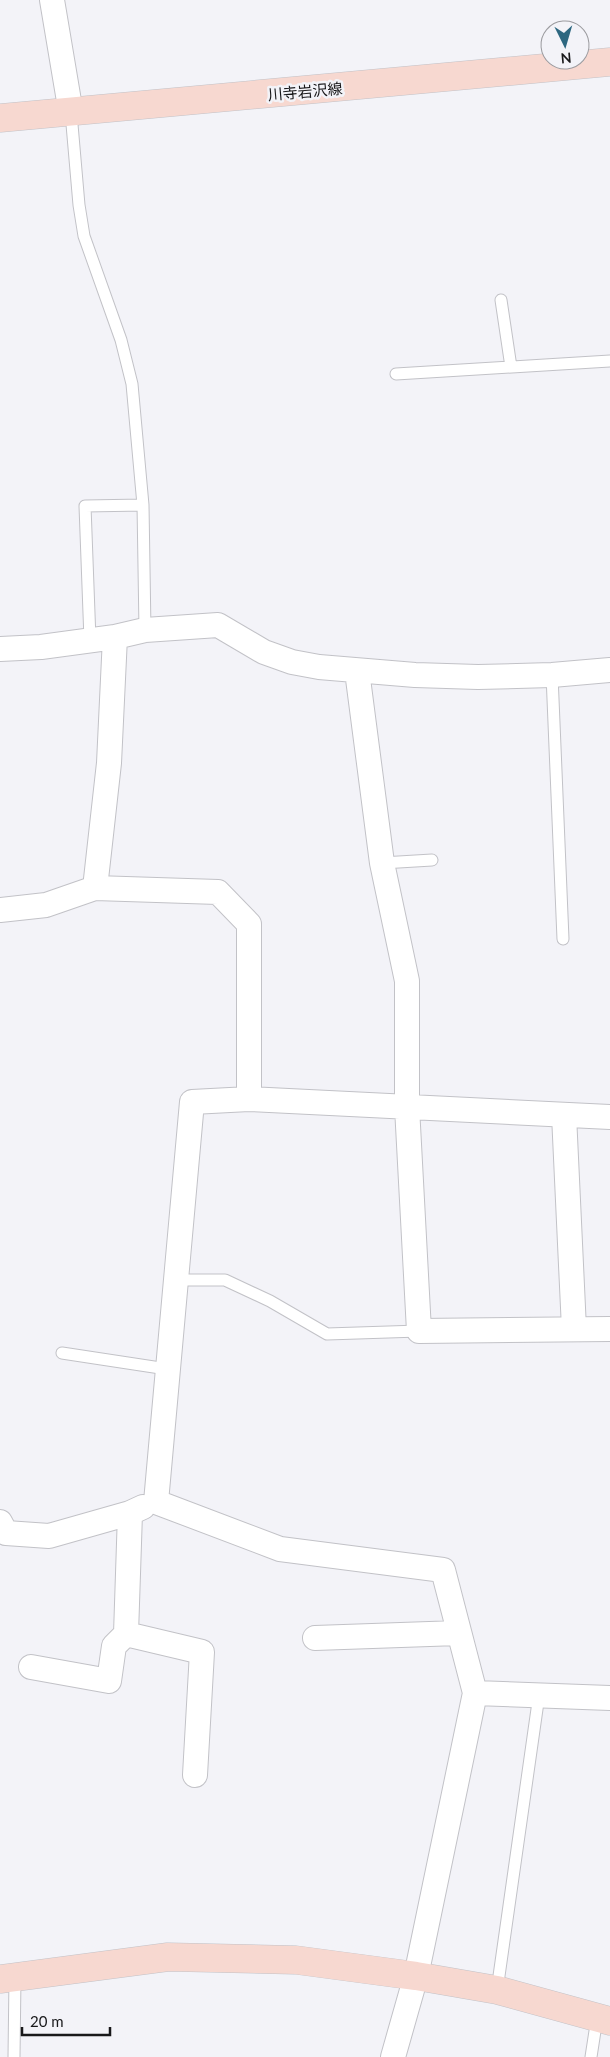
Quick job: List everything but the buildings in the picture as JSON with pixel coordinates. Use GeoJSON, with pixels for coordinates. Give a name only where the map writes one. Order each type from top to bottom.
{"type":"FeatureCollection","features":[{"type":"Feature","properties":{"kind":"street"},"geometry":{"type":"LineString","coordinates":[[52,0],[71,113]]}},
{"type":"Feature","properties":{"kind":"street","name":"川寺岩沢線"},"geometry":{"type":"LineString","coordinates":[[0,118],[71,113],[610,62]]}},
{"type":"Feature","properties":{"kind":"street"},"geometry":{"type":"LineString","coordinates":[[0,649],[41,647],[115,637],[146,630],[218,625],[264,652],[292,662],[357,670],[478,677],[552,675],[610,670]]}},
{"type":"Feature","properties":{"kind":"street"},"geometry":{"type":"LineString","coordinates":[[96,888],[109,764],[115,637]]}},
{"type":"Feature","properties":{"kind":"street"},"geometry":{"type":"LineString","coordinates":[[357,670],[382,863],[406,981],[407,1107],[419,1331],[610,1328]]}},
{"type":"Feature","properties":{"kind":"street"},"geometry":{"type":"LineString","coordinates":[[0,910],[46,906],[96,888],[218,892],[249,924],[249,1099]]}},
{"type":"Feature","properties":{"kind":"street"},"geometry":{"type":"LineString","coordinates":[[156,1502],[192,1102],[249,1099],[610,1117]]}},
{"type":"Feature","properties":{"kind":"street"},"geometry":{"type":"LineString","coordinates":[[564,1115],[574,1329]]}},
{"type":"Feature","properties":{"kind":"street"},"geometry":{"type":"LineString","coordinates":[[0,1522],[6,1533],[49,1536],[130,1513],[156,1502],[280,1549],[443,1570],[475,1693],[416,1976],[393,2057]]}},
{"type":"Feature","properties":{"kind":"street"},"geometry":{"type":"LineString","coordinates":[[31,1667],[109,1681],[114,1646],[126,1634],[130,1513]]}},
{"type":"Feature","properties":{"kind":"street"},"geometry":{"type":"LineString","coordinates":[[315,1638],[458,1633]]}},
{"type":"Feature","properties":{"kind":"street"},"geometry":{"type":"LineString","coordinates":[[126,1634],[202,1652],[194,1775]]}},
{"type":"Feature","properties":{"kind":"street"},"geometry":{"type":"LineString","coordinates":[[475,1693],[610,1698]]}},
{"type":"Feature","properties":{"kind":"street"},"geometry":{"type":"LineString","coordinates":[[7,1979],[168,1957],[296,1960],[416,1976],[497,1990],[604,2020]]}},
{"type":"Feature","properties":{"kind":"lane"},"geometry":{"type":"LineString","coordinates":[[71,113],[79,205],[84,236],[121,340],[132,384],[143,505],[146,630]]}},
{"type":"Feature","properties":{"kind":"lane"},"geometry":{"type":"LineString","coordinates":[[501,300],[511,367]]}},
{"type":"Feature","properties":{"kind":"lane"},"geometry":{"type":"LineString","coordinates":[[396,374],[610,361]]}},
{"type":"Feature","properties":{"kind":"lane"},"geometry":{"type":"LineString","coordinates":[[90,640],[85,506],[143,505]]}},
{"type":"Feature","properties":{"kind":"lane"},"geometry":{"type":"LineString","coordinates":[[552,675],[563,939]]}},
{"type":"Feature","properties":{"kind":"lane"},"geometry":{"type":"LineString","coordinates":[[382,863],[432,860]]}},
{"type":"Feature","properties":{"kind":"lane"},"geometry":{"type":"LineString","coordinates":[[176,1280],[226,1280],[270,1301],[328,1334],[419,1331]]}},
{"type":"Feature","properties":{"kind":"lane"},"geometry":{"type":"LineString","coordinates":[[62,1353],[167,1369]]}},
{"type":"Feature","properties":{"kind":"lane"},"geometry":{"type":"LineString","coordinates":[[497,1990],[539,1695]]}},
{"type":"Feature","properties":{"kind":"lane"},"geometry":{"type":"LineString","coordinates":[[7,1979],[14,2057]]}},
{"type":"Feature","properties":{"kind":"lane"},"geometry":{"type":"LineString","coordinates":[[590,2057],[604,2020]]}}]}
